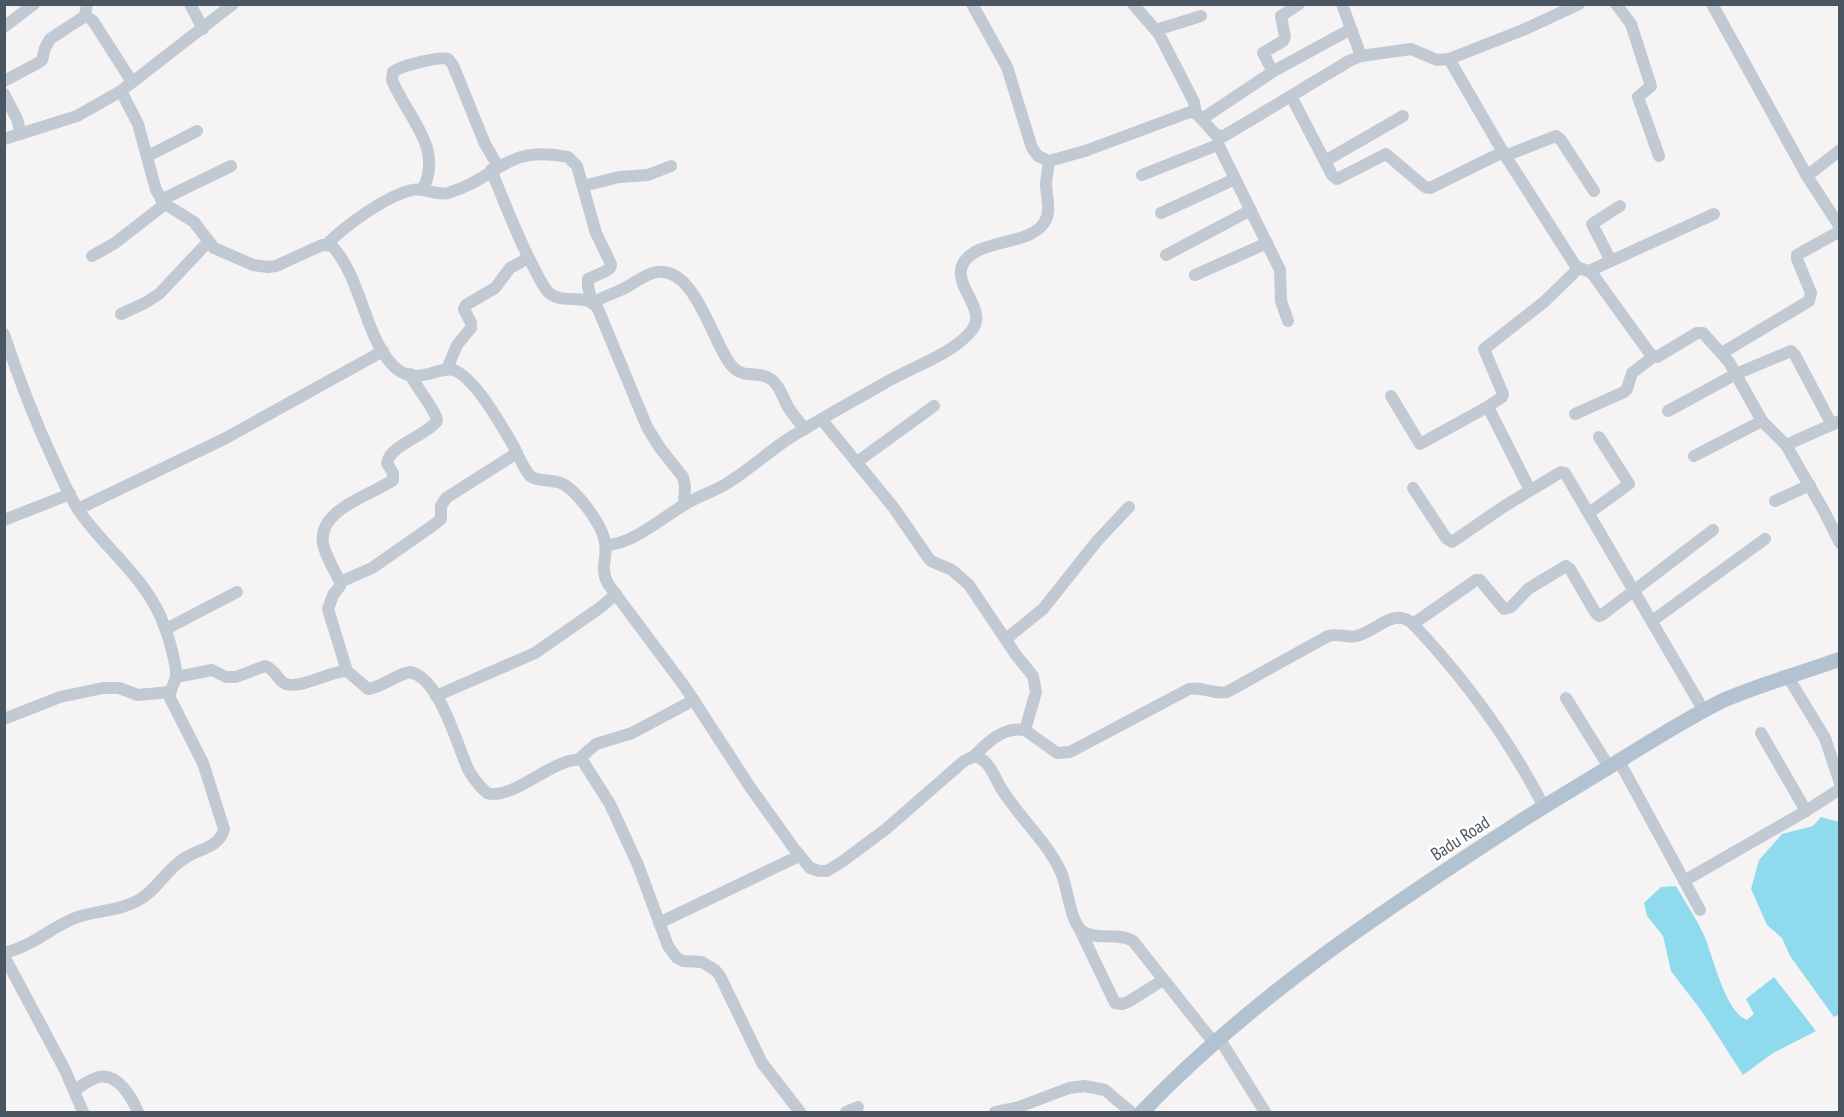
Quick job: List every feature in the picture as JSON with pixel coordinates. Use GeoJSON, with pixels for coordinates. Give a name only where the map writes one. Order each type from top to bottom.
{"type":"FeatureCollection","features":[{"type":"Feature","properties":{"kind":"main road","name":"Badu Road"},"geometry":{"type":"LineString","coordinates":[[1142,1113],[1180,1072],[1251,1010],[1446,870],[1614,764],[1726,699],[1839,659]]}},
{"type":"Feature","properties":{"kind":"street"},"geometry":{"type":"LineString","coordinates":[[4,27],[34,4]]}},
{"type":"Feature","properties":{"kind":"street"},"geometry":{"type":"LineString","coordinates":[[190,4],[202,30]]}},
{"type":"Feature","properties":{"kind":"street"},"geometry":{"type":"LineString","coordinates":[[4,139],[77,116],[120,91],[233,4]]}},
{"type":"Feature","properties":{"kind":"street"},"geometry":{"type":"LineString","coordinates":[[972,4],[1007,67],[1032,148],[1038,156],[1049,161],[1085,151],[1190,112],[1199,117],[1219,140],[1235,179],[1280,270],[1281,302],[1288,321]]}},
{"type":"Feature","properties":{"kind":"street"},"geometry":{"type":"LineString","coordinates":[[1272,72],[1263,53],[1284,39],[1281,16],[1299,4]]}},
{"type":"Feature","properties":{"kind":"street"},"geometry":{"type":"LineString","coordinates":[[1342,4],[1361,56]]}},
{"type":"Feature","properties":{"kind":"street"},"geometry":{"type":"LineString","coordinates":[[1142,175],[1219,140],[1349,61],[1361,56],[1411,48],[1437,60],[1449,59],[1523,30],[1579,4]]}},
{"type":"Feature","properties":{"kind":"street"},"geometry":{"type":"LineString","coordinates":[[1616,4],[1631,24],[1651,87],[1638,97],[1659,156]]}},
{"type":"Feature","properties":{"kind":"street"},"geometry":{"type":"LineString","coordinates":[[1712,4],[1807,176],[1839,229],[1797,255],[1811,293],[1809,301],[1722,353]]}},
{"type":"Feature","properties":{"kind":"street"},"geometry":{"type":"LineString","coordinates":[[1134,5],[1156,30],[1194,102],[1199,117]]}},
{"type":"Feature","properties":{"kind":"street"},"geometry":{"type":"LineString","coordinates":[[4,81],[42,60],[50,39],[86,10],[132,82]]}},
{"type":"Feature","properties":{"kind":"street"},"geometry":{"type":"LineString","coordinates":[[1156,30],[1201,16]]}},
{"type":"Feature","properties":{"kind":"street"},"geometry":{"type":"LineString","coordinates":[[1199,117],[1272,72],[1351,29]]}},
{"type":"Feature","properties":{"kind":"street"},"geometry":{"type":"LineString","coordinates":[[423,189],[430,169],[430,154],[392,81],[393,72],[398,67],[435,58],[448,59],[453,65],[486,144],[528,258],[540,281],[552,295],[594,303],[655,272],[665,272],[675,276],[692,292],[722,352],[733,368],[739,373],[766,375],[771,378],[805,429]]}},
{"type":"Feature","properties":{"kind":"street"},"geometry":{"type":"LineString","coordinates":[[1449,59],[1504,154],[1584,269],[1653,357]]}},
{"type":"Feature","properties":{"kind":"street"},"geometry":{"type":"LineString","coordinates":[[120,91],[138,124],[156,190],[163,202],[194,222],[207,242],[227,255],[253,265],[268,267],[327,244],[344,228],[406,192],[423,189],[435,194],[450,192],[494,168],[529,154],[568,157],[578,166],[596,233],[611,264],[606,271],[588,279],[588,287],[647,427],[682,477],[685,486],[684,505]]}},
{"type":"Feature","properties":{"kind":"street"},"geometry":{"type":"LineString","coordinates":[[4,94],[17,119],[21,134]]}},
{"type":"Feature","properties":{"kind":"street"},"geometry":{"type":"LineString","coordinates":[[1291,96],[1332,175],[1337,178],[1386,154],[1425,187],[1430,188],[1504,154],[1556,136],[1561,140],[1593,191]]}},
{"type":"Feature","properties":{"kind":"street"},"geometry":{"type":"LineString","coordinates":[[1325,161],[1403,116]]}},
{"type":"Feature","properties":{"kind":"street"},"geometry":{"type":"LineString","coordinates":[[148,156],[197,131]]}},
{"type":"Feature","properties":{"kind":"street"},"geometry":{"type":"LineString","coordinates":[[1807,176],[1839,150]]}},
{"type":"Feature","properties":{"kind":"street"},"geometry":{"type":"LineString","coordinates":[[606,545],[628,540],[684,505],[723,486],[805,429],[958,343],[973,329],[977,319],[962,277],[962,265],[978,251],[995,244],[1029,236],[1044,224],[1048,212],[1046,181],[1049,161]]}},
{"type":"Feature","properties":{"kind":"street"},"geometry":{"type":"LineString","coordinates":[[92,256],[115,243],[163,202],[231,166]]}},
{"type":"Feature","properties":{"kind":"street"},"geometry":{"type":"LineString","coordinates":[[583,186],[619,177],[648,175],[671,166]]}},
{"type":"Feature","properties":{"kind":"street"},"geometry":{"type":"LineString","coordinates":[[1161,213],[1235,179]]}},
{"type":"Feature","properties":{"kind":"street"},"geometry":{"type":"LineString","coordinates":[[1611,261],[1592,224],[1620,206]]}},
{"type":"Feature","properties":{"kind":"street"},"geometry":{"type":"LineString","coordinates":[[1166,255],[1251,210]]}},
{"type":"Feature","properties":{"kind":"street"},"geometry":{"type":"LineString","coordinates":[[1391,396],[1420,444],[1489,406],[1503,394],[1484,350],[1485,346],[1584,269],[1611,261],[1714,214]]}},
{"type":"Feature","properties":{"kind":"street"},"geometry":{"type":"LineString","coordinates":[[121,314],[159,294],[207,242]]}},
{"type":"Feature","properties":{"kind":"street"},"geometry":{"type":"LineString","coordinates":[[1195,275],[1267,243]]}},
{"type":"Feature","properties":{"kind":"street"},"geometry":{"type":"LineString","coordinates":[[327,244],[336,250],[348,270],[383,351],[393,366],[410,375],[429,375],[447,369],[456,370],[476,389],[527,472],[535,479],[562,484],[576,493],[592,516],[606,545],[603,570],[608,584],[694,700],[731,759],[799,856],[810,868],[827,871],[886,829],[1001,733],[1012,729],[1025,730],[1051,750],[1063,754],[1070,752],[1189,688],[1201,688],[1220,693],[1236,688],[1328,636],[1335,634],[1353,637],[1398,617],[1408,619],[1413,624],[1443,657],[1493,721],[1521,763],[1544,807]]}},
{"type":"Feature","properties":{"kind":"street"},"geometry":{"type":"LineString","coordinates":[[447,369],[451,355],[471,327],[464,309],[466,305],[495,288],[510,268],[528,258]]}},
{"type":"Feature","properties":{"kind":"street"},"geometry":{"type":"LineString","coordinates":[[1575,414],[1624,392],[1632,374],[1653,357],[1657,357],[1700,332],[1722,353],[1762,421],[1786,446],[1810,485],[1839,543]]}},
{"type":"Feature","properties":{"kind":"street"},"geometry":{"type":"LineString","coordinates":[[4,334],[19,381],[40,431],[78,509],[146,590],[158,609],[175,663],[176,677],[170,698],[203,763],[224,828],[222,837],[216,843],[173,866],[154,890],[141,900],[113,911],[77,917],[29,945],[4,955],[74,1090],[83,1113]]}},
{"type":"Feature","properties":{"kind":"street"},"geometry":{"type":"LineString","coordinates":[[78,509],[224,439],[383,351]]}},
{"type":"Feature","properties":{"kind":"street"},"geometry":{"type":"LineString","coordinates":[[1668,411],[1736,374],[1791,351],[1836,423],[1786,446]]}},
{"type":"Feature","properties":{"kind":"street"},"geometry":{"type":"LineString","coordinates":[[410,375],[421,395],[436,414],[437,422],[391,454],[387,463],[393,473],[393,480],[366,494],[327,522],[322,538],[340,586],[333,595],[328,609],[347,671],[368,689],[378,687],[403,673],[415,673],[426,682],[436,696],[470,772],[487,793],[492,794],[504,792],[568,761],[579,759],[596,744],[632,733],[694,700]]}},
{"type":"Feature","properties":{"kind":"street"},"geometry":{"type":"LineString","coordinates":[[857,462],[934,405]]}},
{"type":"Feature","properties":{"kind":"street"},"geometry":{"type":"LineString","coordinates":[[1489,406],[1530,490]]}},
{"type":"Feature","properties":{"kind":"street"},"geometry":{"type":"LineString","coordinates":[[822,420],[894,508],[931,561],[960,576],[976,595],[1030,670],[1036,684],[1034,701],[1025,730]]}},
{"type":"Feature","properties":{"kind":"street"},"geometry":{"type":"LineString","coordinates":[[1694,456],[1762,421]]}},
{"type":"Feature","properties":{"kind":"street"},"geometry":{"type":"LineString","coordinates":[[1588,513],[1629,484],[1599,437]]}},
{"type":"Feature","properties":{"kind":"street"},"geometry":{"type":"LineString","coordinates":[[339,582],[372,568],[435,524],[441,519],[441,506],[446,498],[517,453]]}},
{"type":"Feature","properties":{"kind":"street"},"geometry":{"type":"LineString","coordinates":[[1413,488],[1446,538],[1452,542],[1530,490],[1563,472],[1567,474],[1704,711]]}},
{"type":"Feature","properties":{"kind":"street"},"geometry":{"type":"LineString","coordinates":[[1775,501],[1810,485]]}},
{"type":"Feature","properties":{"kind":"street"},"geometry":{"type":"LineString","coordinates":[[4,520],[70,494]]}},
{"type":"Feature","properties":{"kind":"street"},"geometry":{"type":"LineString","coordinates":[[1006,639],[1043,609],[1097,541],[1129,507]]}},
{"type":"Feature","properties":{"kind":"street"},"geometry":{"type":"LineString","coordinates":[[1413,624],[1476,579],[1480,580],[1504,609],[1511,606],[1528,589],[1566,566],[1599,616],[1605,614],[1713,530]]}},
{"type":"Feature","properties":{"kind":"street"},"geometry":{"type":"LineString","coordinates":[[1652,621],[1765,539]]}},
{"type":"Feature","properties":{"kind":"street"},"geometry":{"type":"LineString","coordinates":[[166,629],[237,592]]}},
{"type":"Feature","properties":{"kind":"street"},"geometry":{"type":"LineString","coordinates":[[436,696],[535,653],[601,608],[615,594]]}},
{"type":"Feature","properties":{"kind":"street"},"geometry":{"type":"LineString","coordinates":[[176,677],[212,670],[226,677],[236,677],[265,666],[272,669],[281,681],[293,685],[347,671]]}},
{"type":"Feature","properties":{"kind":"street"},"geometry":{"type":"LineString","coordinates":[[1684,881],[1806,811],[1839,783],[1825,738],[1788,677]]}},
{"type":"Feature","properties":{"kind":"street"},"geometry":{"type":"LineString","coordinates":[[4,719],[48,701],[103,688],[119,688],[138,695],[170,692]]}},
{"type":"Feature","properties":{"kind":"street"},"geometry":{"type":"LineString","coordinates":[[1566,698],[1614,764],[1700,910]]}},
{"type":"Feature","properties":{"kind":"street"},"geometry":{"type":"LineString","coordinates":[[1761,733],[1806,811]]}},
{"type":"Feature","properties":{"kind":"street"},"geometry":{"type":"LineString","coordinates":[[973,757],[986,763],[1015,810],[1054,857],[1066,883],[1079,928],[1108,991],[1118,1005],[1128,1002],[1163,980]]}},
{"type":"Feature","properties":{"kind":"street"},"geometry":{"type":"LineString","coordinates":[[579,759],[585,763],[610,804],[638,865],[668,946],[677,958],[684,961],[702,962],[720,976],[762,1063],[800,1113]]}},
{"type":"Feature","properties":{"kind":"street"},"geometry":{"type":"LineString","coordinates":[[659,922],[799,856]]}},
{"type":"Feature","properties":{"kind":"street"},"geometry":{"type":"LineString","coordinates":[[1079,928],[1089,935],[1116,935],[1128,938],[1138,946],[1163,980],[1216,1041],[1266,1113]]}},
{"type":"Feature","properties":{"kind":"street"},"geometry":{"type":"LineString","coordinates":[[74,1090],[96,1078],[108,1077],[127,1092],[138,1113]]}},
{"type":"Feature","properties":{"kind":"street"},"geometry":{"type":"LineString","coordinates":[[995,1113],[1019,1107],[1069,1088],[1084,1086],[1105,1090],[1131,1113]]}},
{"type":"Feature","properties":{"kind":"water"},"geometry":{"type":"Polygon","coordinates":[[[1821,817],[1839,822],[1840,1014],[1834,1017],[1790,956],[1782,938],[1767,925],[1751,889],[1759,860],[1782,834],[1813,826],[1821,817]]]}},
{"type":"Feature","properties":{"kind":"water"},"geometry":{"type":"Polygon","coordinates":[[[1676,886],[1704,935],[1726,995],[1739,1015],[1747,1020],[1754,1014],[1746,999],[1774,977],[1816,1031],[1773,1053],[1743,1075],[1703,1013],[1671,971],[1663,936],[1647,916],[1644,903],[1661,887],[1676,886]]]}}]}
